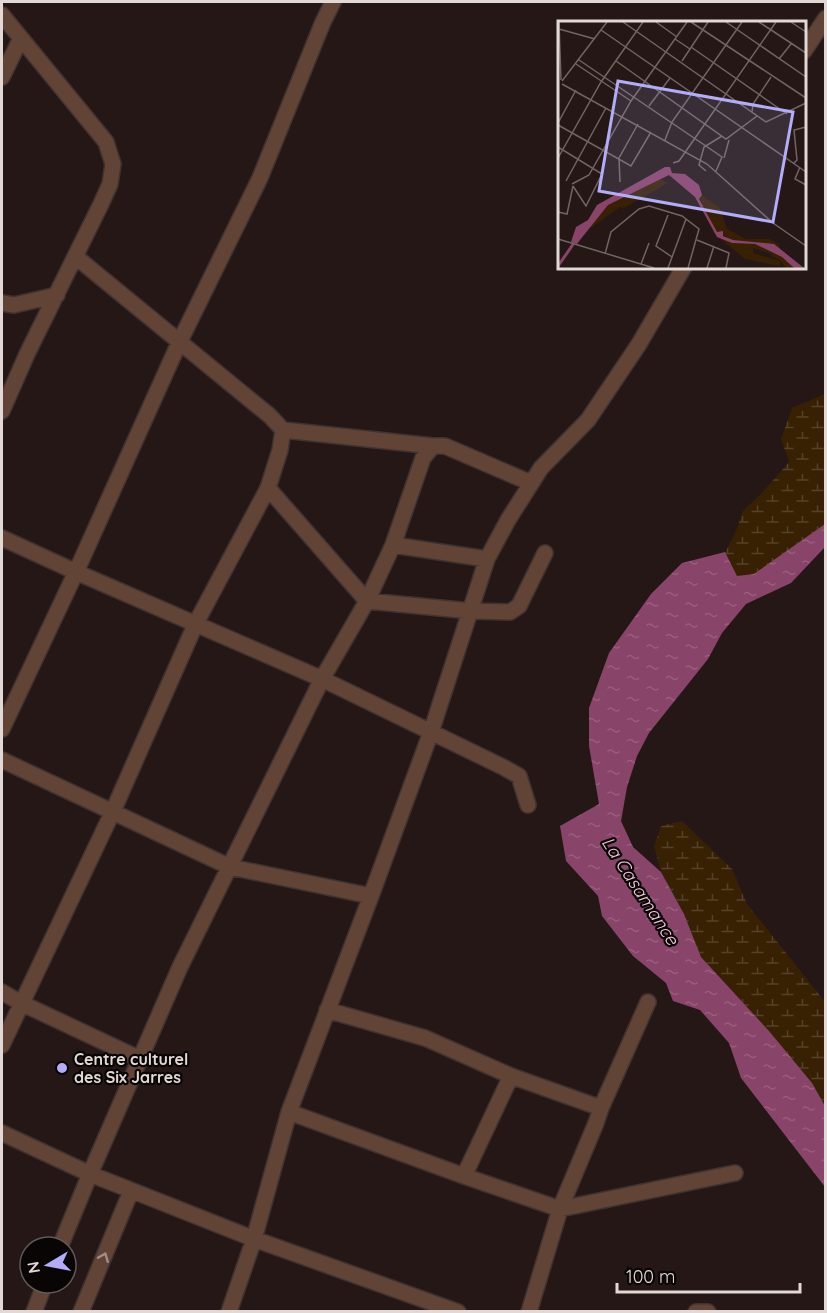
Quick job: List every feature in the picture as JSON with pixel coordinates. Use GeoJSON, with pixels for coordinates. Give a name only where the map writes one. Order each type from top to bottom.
{"type":"FeatureCollection","features":[{"type":"Feature","properties":{"kind":"street"},"geometry":{"type":"LineString","coordinates":[[2,729],[76,572],[179,343],[260,178],[333,2]]}},
{"type":"Feature","properties":{"kind":"street"},"geometry":{"type":"LineString","coordinates":[[2,15],[106,142],[113,164],[110,184],[2,411]]}},
{"type":"Feature","properties":{"kind":"street"},"geometry":{"type":"LineString","coordinates":[[806,48],[825,18]]}},
{"type":"Feature","properties":{"kind":"street"},"geometry":{"type":"LineString","coordinates":[[2,77],[21,38]]}},
{"type":"Feature","properties":{"kind":"street"},"geometry":{"type":"LineString","coordinates":[[76,257],[270,416],[283,430],[445,446],[531,483]]}},
{"type":"Feature","properties":{"kind":"street"},"geometry":{"type":"LineString","coordinates":[[228,1311],[254,1239],[289,1112],[431,732],[487,559],[540,468],[588,420],[639,344],[683,268]]}},
{"type":"Feature","properties":{"kind":"street"},"geometry":{"type":"LineString","coordinates":[[2,303],[14,305],[57,295]]}},
{"type":"Feature","properties":{"kind":"street"},"geometry":{"type":"LineString","coordinates":[[2,1045],[113,811],[196,623],[268,488],[280,450],[283,430]]}},
{"type":"Feature","properties":{"kind":"street"},"geometry":{"type":"LineString","coordinates":[[65,1235],[180,967],[322,679],[367,601],[393,545],[423,458],[433,446]]}},
{"type":"Feature","properties":{"kind":"street"},"geometry":{"type":"LineString","coordinates":[[268,488],[367,601],[471,611],[510,612],[519,606],[545,553]]}},
{"type":"Feature","properties":{"kind":"street"},"geometry":{"type":"LineString","coordinates":[[2,538],[322,679],[519,776],[528,805]]}},
{"type":"Feature","properties":{"kind":"street"},"geometry":{"type":"LineString","coordinates":[[393,545],[487,559]]}},
{"type":"Feature","properties":{"kind":"street"},"geometry":{"type":"LineString","coordinates":[[2,760],[230,867],[371,896]]}},
{"type":"Feature","properties":{"kind":"street"},"geometry":{"type":"LineString","coordinates":[[2,992],[140,1059]]}},
{"type":"Feature","properties":{"kind":"street"},"geometry":{"type":"LineString","coordinates":[[529,1311],[560,1209],[648,1002]]}},
{"type":"Feature","properties":{"kind":"street"},"geometry":{"type":"LineString","coordinates":[[327,1010],[425,1038],[511,1076],[601,1108]]}},
{"type":"Feature","properties":{"kind":"street"},"geometry":{"type":"LineString","coordinates":[[464,1176],[511,1076]]}},
{"type":"Feature","properties":{"kind":"street"},"geometry":{"type":"LineString","coordinates":[[289,1112],[560,1209],[735,1173]]}},
{"type":"Feature","properties":{"kind":"street"},"geometry":{"type":"LineString","coordinates":[[2,1133],[131,1191],[254,1239],[458,1311]]}},
{"type":"Feature","properties":{"kind":"street"},"geometry":{"type":"LineString","coordinates":[[81,1311],[131,1191]]}},
{"type":"Feature","properties":{"kind":"street"},"geometry":{"type":"LineString","coordinates":[[34,1311],[40,1295]]}},
{"type":"Feature","properties":{"kind":"street"},"geometry":{"type":"LineString","coordinates":[[696,1311],[708,1311]]}},
{"type":"Feature","properties":{"kind":"green space"},"geometry":{"type":"Polygon","coordinates":[[[825,394],[825,524],[754,575],[737,576],[725,553],[743,511],[789,462],[781,439],[792,408],[825,394]]]}},
{"type":"Feature","properties":{"kind":"green space"},"geometry":{"type":"Polygon","coordinates":[[[682,821],[732,869],[747,904],[825,1002],[825,1106],[812,1083],[769,1031],[701,957],[684,914],[661,872],[654,846],[661,826],[682,821]]]}},
{"type":"Feature","properties":{"kind":"water","name":"La Casamance"},"geometry":{"type":"Polygon","coordinates":[[[825,524],[825,547],[791,583],[746,604],[722,633],[708,659],[649,733],[637,756],[627,787],[621,821],[633,847],[661,872],[684,914],[701,957],[769,1031],[812,1083],[825,1106],[825,1187],[741,1078],[729,1043],[700,1010],[673,1001],[666,983],[633,956],[602,916],[598,896],[566,861],[560,826],[599,804],[589,746],[589,708],[609,653],[651,594],[682,563],[725,552],[737,576],[754,574],[825,524]]]}},
{"type":"Feature","properties":{"kind":"place","name":"Centre culturel des Six Jarres"},"geometry":{"type":"Point","coordinates":[62,1068]}}]}
